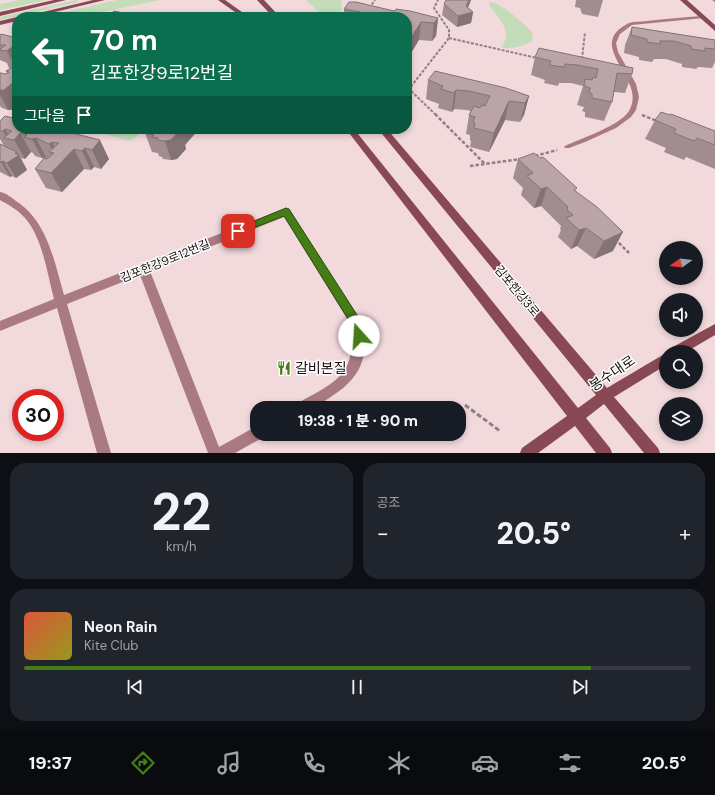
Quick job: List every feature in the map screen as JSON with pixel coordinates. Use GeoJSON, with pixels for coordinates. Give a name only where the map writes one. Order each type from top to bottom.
{"type":"FeatureCollection","features":[{"type":"Feature","properties":{"kind":"main road"},"geometry":{"type":"LineString","coordinates":[[0,14],[63,0]]}},
{"type":"Feature","properties":{"kind":"main road"},"geometry":{"type":"LineString","coordinates":[[78,6],[102,0]]}},
{"type":"Feature","properties":{"kind":"main road"},"geometry":{"type":"LineString","coordinates":[[49,12],[106,0]]}},
{"type":"Feature","properties":{"kind":"main road"},"geometry":{"type":"LineString","coordinates":[[221,0],[239,12]]}},
{"type":"Feature","properties":{"kind":"main road"},"geometry":{"type":"LineString","coordinates":[[234,0],[245,12]]}},
{"type":"Feature","properties":{"kind":"main road"},"geometry":{"type":"LineString","coordinates":[[260,0],[272,12]]}},
{"type":"Feature","properties":{"kind":"main road"},"geometry":{"type":"LineString","coordinates":[[683,0],[713,25]]}},
{"type":"Feature","properties":{"kind":"main road"},"geometry":{"type":"LineString","coordinates":[[0,22],[12,20]]}},
{"type":"Feature","properties":{"kind":"main road"},"geometry":{"type":"LineString","coordinates":[[354,134],[605,453]]}},
{"type":"Feature","properties":{"kind":"main road","name":"김포한강3로"},"geometry":{"type":"LineString","coordinates":[[386,134],[654,453]]}},
{"type":"Feature","properties":{"kind":"main road"},"geometry":{"type":"LineString","coordinates":[[688,345],[715,329]]}},
{"type":"Feature","properties":{"kind":"main road","name":"봉수대로"},"geometry":{"type":"LineString","coordinates":[[526,453],[605,396],[659,362]]}},
{"type":"Feature","properties":{"kind":"street"},"geometry":{"type":"LineString","coordinates":[[0,194],[20,207],[35,223],[44,244],[104,453]]}},
{"type":"Feature","properties":{"kind":"street","name":"김포한강9로12번길"},"geometry":{"type":"LineString","coordinates":[[0,326],[61,300],[144,270],[286,212],[355,321],[359,336],[357,364],[348,376],[336,386],[312,401]]}},
{"type":"Feature","properties":{"kind":"street"},"geometry":{"type":"LineString","coordinates":[[144,270],[214,453]]}},
{"type":"Feature","properties":{"kind":"street"},"geometry":{"type":"LineString","coordinates":[[222,453],[250,437]]}},
{"type":"Feature","properties":{"kind":"lane"},"geometry":{"type":"LineString","coordinates":[[567,146],[605,131],[633,111],[635,102],[634,82],[615,55],[613,48],[614,38],[621,30],[631,24],[702,17]]}},
{"type":"Feature","properties":{"kind":"path"},"geometry":{"type":"LineString","coordinates":[[368,10],[375,0]]}},
{"type":"Feature","properties":{"kind":"path"},"geometry":{"type":"LineString","coordinates":[[412,85],[450,38],[449,30],[434,8],[438,0]]}},
{"type":"Feature","properties":{"kind":"path"},"geometry":{"type":"LineString","coordinates":[[582,61],[586,32]]}},
{"type":"Feature","properties":{"kind":"path"},"geometry":{"type":"LineString","coordinates":[[450,38],[542,59]]}},
{"type":"Feature","properties":{"kind":"path"},"geometry":{"type":"LineString","coordinates":[[412,92],[485,164]]}},
{"type":"Feature","properties":{"kind":"path"},"geometry":{"type":"LineString","coordinates":[[633,111],[660,123]]}},
{"type":"Feature","properties":{"kind":"path"},"geometry":{"type":"LineString","coordinates":[[529,158],[567,146]]}},
{"type":"Feature","properties":{"kind":"path"},"geometry":{"type":"LineString","coordinates":[[470,166],[522,159]]}},
{"type":"Feature","properties":{"kind":"path"},"geometry":{"type":"LineString","coordinates":[[613,237],[629,253]]}},
{"type":"Feature","properties":{"kind":"path"},"geometry":{"type":"LineString","coordinates":[[466,406],[500,431]]}},
{"type":"Feature","properties":{"kind":"green space"},"geometry":{"type":"Polygon","coordinates":[[[20,0],[46,0],[0,10],[0,4],[20,0]]]}},
{"type":"Feature","properties":{"kind":"green space"},"geometry":{"type":"Polygon","coordinates":[[[76,0],[78,2],[35,12],[22,12],[76,0]]]}},
{"type":"Feature","properties":{"kind":"green space"},"geometry":{"type":"Polygon","coordinates":[[[117,0],[161,0],[101,12],[64,12],[117,0]]]}},
{"type":"Feature","properties":{"kind":"green space"},"geometry":{"type":"Polygon","coordinates":[[[306,0],[341,0],[341,12],[319,12],[306,0]]]}},
{"type":"Feature","properties":{"kind":"green space"},"geometry":{"type":"Polygon","coordinates":[[[489,2],[500,6],[518,19],[532,32],[533,40],[517,47],[501,47],[505,41],[506,31],[489,2]]]}},
{"type":"Feature","properties":{"kind":"green space"},"geometry":{"type":"Polygon","coordinates":[[[12,14],[12,17],[0,20],[0,17],[12,14]]]}},
{"type":"Feature","properties":{"kind":"green space"},"geometry":{"type":"Polygon","coordinates":[[[104,134],[138,134],[137,137],[129,141],[104,134]]]}},
{"type":"Feature","properties":{"kind":"building"},"geometry":{"type":"Polygon","coordinates":[[[446,0],[469,0],[466,6],[473,12],[458,16],[444,4],[446,0]]]}},
{"type":"Feature","properties":{"kind":"building"},"geometry":{"type":"Polygon","coordinates":[[[349,2],[356,2],[394,11],[396,9],[410,11],[438,18],[434,23],[421,22],[412,36],[412,12],[360,12],[344,9],[349,2]]]}},
{"type":"Feature","properties":{"kind":"building"},"geometry":{"type":"Polygon","coordinates":[[[632,27],[715,40],[715,49],[705,48],[705,51],[691,49],[691,46],[674,41],[660,41],[660,44],[647,42],[647,39],[631,35],[632,27]]]}},
{"type":"Feature","properties":{"kind":"building"},"geometry":{"type":"Polygon","coordinates":[[[0,35],[12,37],[12,47],[7,51],[0,50],[6,45],[0,45],[0,35]]]}},
{"type":"Feature","properties":{"kind":"building"},"geometry":{"type":"Polygon","coordinates":[[[539,48],[633,68],[632,74],[617,73],[612,102],[592,98],[592,94],[589,92],[590,88],[584,86],[585,79],[592,80],[593,77],[596,78],[598,69],[565,64],[564,67],[549,65],[551,61],[535,57],[539,48]]]}},
{"type":"Feature","properties":{"kind":"building"},"geometry":{"type":"Polygon","coordinates":[[[12,68],[12,83],[4,90],[0,90],[0,73],[6,74],[9,72],[6,71],[12,68]]]}},
{"type":"Feature","properties":{"kind":"building"},"geometry":{"type":"Polygon","coordinates":[[[435,71],[506,88],[529,96],[525,103],[509,101],[494,133],[474,128],[475,123],[473,121],[475,117],[469,115],[474,106],[480,108],[482,105],[485,106],[490,96],[469,91],[456,90],[454,93],[441,89],[443,86],[428,80],[435,71]]]}},
{"type":"Feature","properties":{"kind":"building"},"geometry":{"type":"Polygon","coordinates":[[[661,112],[671,114],[715,131],[715,145],[697,138],[694,141],[674,133],[676,129],[655,120],[661,112]]]}},
{"type":"Feature","properties":{"kind":"building"},"geometry":{"type":"Polygon","coordinates":[[[5,116],[12,118],[12,131],[5,129],[0,131],[0,121],[5,116]]]}},
{"type":"Feature","properties":{"kind":"building"},"geometry":{"type":"Polygon","coordinates":[[[12,131],[12,134],[19,134],[14,140],[4,138],[12,131]]]}},
{"type":"Feature","properties":{"kind":"building"},"geometry":{"type":"Polygon","coordinates":[[[24,134],[76,134],[100,140],[92,150],[85,148],[82,151],[74,149],[51,173],[35,169],[44,158],[47,159],[54,153],[49,152],[59,143],[52,142],[49,144],[36,138],[32,139],[24,137],[27,135],[24,134]]]}},
{"type":"Feature","properties":{"kind":"building"},"geometry":{"type":"Polygon","coordinates":[[[150,134],[176,134],[171,140],[165,141],[157,140],[158,138],[152,137],[154,135],[150,134]]]}},
{"type":"Feature","properties":{"kind":"building"},"geometry":{"type":"Polygon","coordinates":[[[0,144],[17,152],[15,153],[19,155],[7,163],[3,161],[0,162],[0,144]]]}},
{"type":"Feature","properties":{"kind":"building"},"geometry":{"type":"Polygon","coordinates":[[[534,153],[540,158],[543,157],[577,188],[574,190],[597,207],[623,232],[604,241],[586,228],[579,230],[566,218],[573,215],[567,210],[568,207],[547,187],[541,189],[527,176],[533,173],[518,159],[534,153]]]}},
{"type":"Feature","properties":{"kind":"place","name":"갈비본질"},"geometry":{"type":"Point","coordinates":[284,368]}},
{"type":"Feature","properties":{"kind":"route"},"geometry":{"type":"LineString","coordinates":[[238,231],[286,212],[355,321],[359,336]]}}]}
